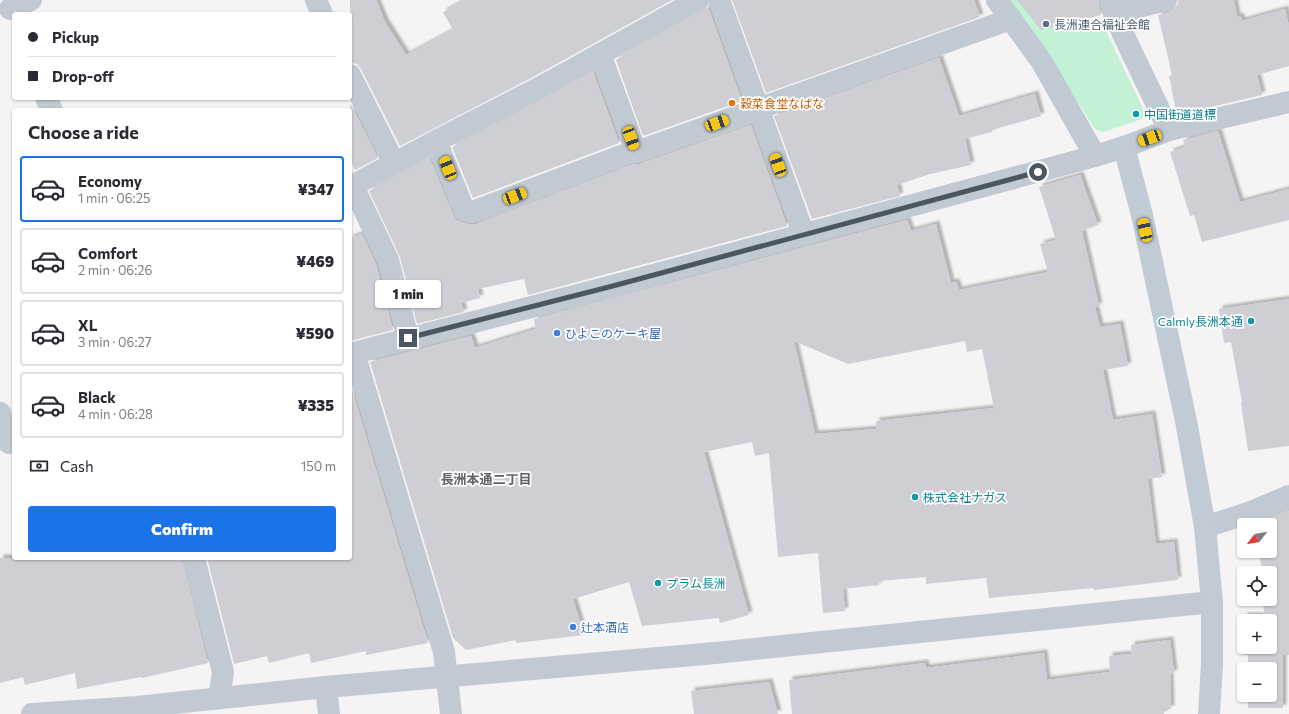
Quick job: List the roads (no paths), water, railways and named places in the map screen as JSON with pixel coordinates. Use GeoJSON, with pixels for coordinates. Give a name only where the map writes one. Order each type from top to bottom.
{"type":"FeatureCollection","features":[{"type":"Feature","properties":{"kind":"street"},"geometry":{"type":"LineString","coordinates":[[10,9],[31,0]]}},
{"type":"Feature","properties":{"kind":"street"},"geometry":{"type":"LineString","coordinates":[[316,0],[321,12]]}},
{"type":"Feature","properties":{"kind":"street"},"geometry":{"type":"LineString","coordinates":[[408,338],[388,260],[352,186],[539,88],[698,0]]}},
{"type":"Feature","properties":{"kind":"street"},"geometry":{"type":"LineString","coordinates":[[719,0],[804,235]]}},
{"type":"Feature","properties":{"kind":"street"},"geometry":{"type":"LineString","coordinates":[[996,0],[1042,62],[1095,156]]}},
{"type":"Feature","properties":{"kind":"street"},"geometry":{"type":"LineString","coordinates":[[1166,0],[1112,7],[1169,130]]}},
{"type":"Feature","properties":{"kind":"street"},"geometry":{"type":"LineString","coordinates":[[436,141],[464,210],[472,212],[629,153],[636,152],[1011,19]]}},
{"type":"Feature","properties":{"kind":"street"},"geometry":{"type":"LineString","coordinates":[[600,54],[636,152]]}},
{"type":"Feature","properties":{"kind":"street"},"geometry":{"type":"LineString","coordinates":[[352,80],[394,163]]}},
{"type":"Feature","properties":{"kind":"street"},"geometry":{"type":"LineString","coordinates":[[451,714],[448,676],[444,652],[352,353],[609,287],[1095,156],[1169,130],[1289,102]]}},
{"type":"Feature","properties":{"kind":"street"},"geometry":{"type":"LineString","coordinates":[[1124,147],[1142,215],[1186,421],[1205,527],[1212,602],[1212,664],[1209,714]]}},
{"type":"Feature","properties":{"kind":"street"},"geometry":{"type":"LineString","coordinates":[[0,413],[8,443]]}},
{"type":"Feature","properties":{"kind":"street"},"geometry":{"type":"LineString","coordinates":[[1205,527],[1251,512],[1289,496]]}},
{"type":"Feature","properties":{"kind":"street"},"geometry":{"type":"LineString","coordinates":[[195,560],[223,672],[219,698]]}},
{"type":"Feature","properties":{"kind":"street"},"geometry":{"type":"LineString","coordinates":[[32,714],[137,707],[326,687],[715,654],[1212,602]]}},
{"type":"Feature","properties":{"kind":"street"},"geometry":{"type":"LineString","coordinates":[[326,687],[329,714]]}},
{"type":"Feature","properties":{"kind":"place","name":"長洲連合福祉会館"},"geometry":{"type":"Point","coordinates":[1046,24]}},
{"type":"Feature","properties":{"kind":"place","name":"穀菜食堂なばな"},"geometry":{"type":"Point","coordinates":[732,103]}},
{"type":"Feature","properties":{"kind":"place","name":"中国街道道標"},"geometry":{"type":"Point","coordinates":[1136,114]}},
{"type":"Feature","properties":{"kind":"place","name":"Calmly長洲本通"},"geometry":{"type":"Point","coordinates":[1251,321]}},
{"type":"Feature","properties":{"kind":"place","name":"ひよこのケーキ屋"},"geometry":{"type":"Point","coordinates":[557,333]}},
{"type":"Feature","properties":{"kind":"place","name":"株式会社ナガス"},"geometry":{"type":"Point","coordinates":[915,497]}},
{"type":"Feature","properties":{"kind":"place","name":"プラム長洲"},"geometry":{"type":"Point","coordinates":[658,583]}},
{"type":"Feature","properties":{"kind":"place","name":"辻本酒店"},"geometry":{"type":"Point","coordinates":[573,627]}},
{"type":"Feature","properties":{"kind":"district","name":"長洲本通二丁目"},"geometry":{"type":"Point","coordinates":[486,479]}}]}
